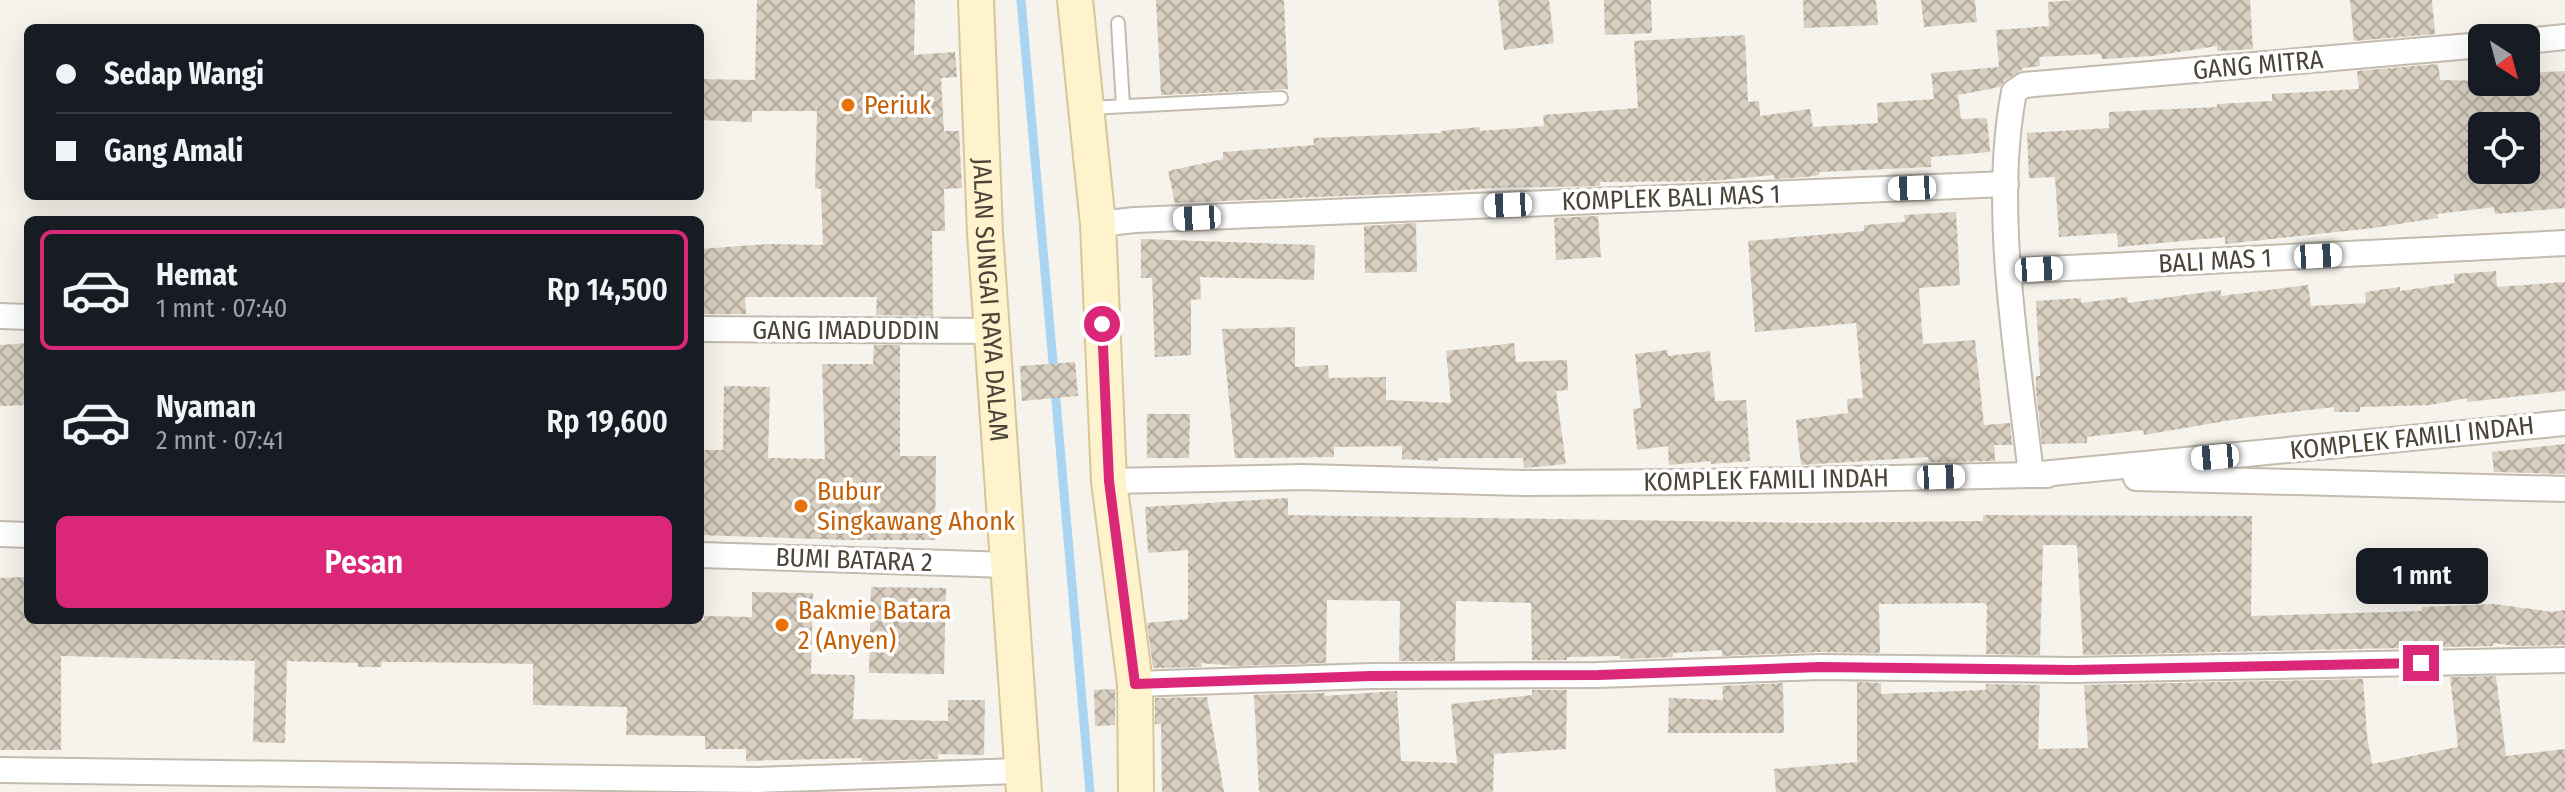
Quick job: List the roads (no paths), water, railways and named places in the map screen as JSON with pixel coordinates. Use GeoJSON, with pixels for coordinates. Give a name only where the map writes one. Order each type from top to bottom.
{"type":"FeatureCollection","features":[{"type":"Feature","properties":{"kind":"street","name":"JALAN SUNGAI RAYA DALAM"},"geometry":{"type":"LineString","coordinates":[[976,0],[985,233],[1022,781]]}},
{"type":"Feature","properties":{"kind":"street"},"geometry":{"type":"LineString","coordinates":[[1083,11],[1098,224],[1109,481],[1135,684],[1136,792]]}},
{"type":"Feature","properties":{"kind":"street"},"geometry":{"type":"LineString","coordinates":[[2540,40],[2565,37]]}},
{"type":"Feature","properties":{"kind":"street","name":"GANG MITRA"},"geometry":{"type":"LineString","coordinates":[[2006,184],[2007,125],[2014,92],[2024,85],[2468,46]]}},
{"type":"Feature","properties":{"kind":"street"},"geometry":{"type":"LineString","coordinates":[[2006,184],[2008,271],[2031,475],[2565,489]]}},
{"type":"Feature","properties":{"kind":"street","name":"KOMPLEK BALI MAS 1"},"geometry":{"type":"LineString","coordinates":[[1098,224],[2006,184]]}},
{"type":"Feature","properties":{"kind":"street","name":"BALI MAS 1"},"geometry":{"type":"LineString","coordinates":[[2008,271],[2565,243]]}},
{"type":"Feature","properties":{"kind":"street"},"geometry":{"type":"LineString","coordinates":[[0,316],[24,317]]}},
{"type":"Feature","properties":{"kind":"street","name":"GANG IMADUDDIN"},"geometry":{"type":"LineString","coordinates":[[704,329],[992,331]]}},
{"type":"Feature","properties":{"kind":"street","name":"KOMPLEK FAMILI INDAH"},"geometry":{"type":"LineString","coordinates":[[1109,481],[1303,477],[1522,483],[1688,482],[2031,475],[2565,423]]}},
{"type":"Feature","properties":{"kind":"street"},"geometry":{"type":"LineString","coordinates":[[0,534],[24,535]]}},
{"type":"Feature","properties":{"kind":"street","name":"BUMI BATARA 2"},"geometry":{"type":"LineString","coordinates":[[704,555],[1008,565]]}},
{"type":"Feature","properties":{"kind":"street"},"geometry":{"type":"LineString","coordinates":[[1135,684],[1371,676],[1598,675],[1820,667],[2073,670],[2565,660]]}},
{"type":"Feature","properties":{"kind":"street"},"geometry":{"type":"LineString","coordinates":[[0,770],[759,786],[1022,781]]}},
{"type":"Feature","properties":{"kind":"lane"},"geometry":{"type":"LineString","coordinates":[[1118,23],[1123,106]]}},
{"type":"Feature","properties":{"kind":"lane"},"geometry":{"type":"LineString","coordinates":[[1090,108],[1281,98]]}},
{"type":"Feature","properties":{"kind":"waterway"},"geometry":{"type":"LineString","coordinates":[[1021,0],[1054,374]]}},
{"type":"Feature","properties":{"kind":"waterway"},"geometry":{"type":"LineString","coordinates":[[1055,389],[1090,792]]}},
{"type":"Feature","properties":{"kind":"place","name":"Periuk"},"geometry":{"type":"Point","coordinates":[848,105]}},
{"type":"Feature","properties":{"kind":"place","name":"Bubur Singkawang Ahonk"},"geometry":{"type":"Point","coordinates":[801,506]}},
{"type":"Feature","properties":{"kind":"place","name":"Bakmie Batara 2 (Anyen)"},"geometry":{"type":"Point","coordinates":[782,625]}}]}
